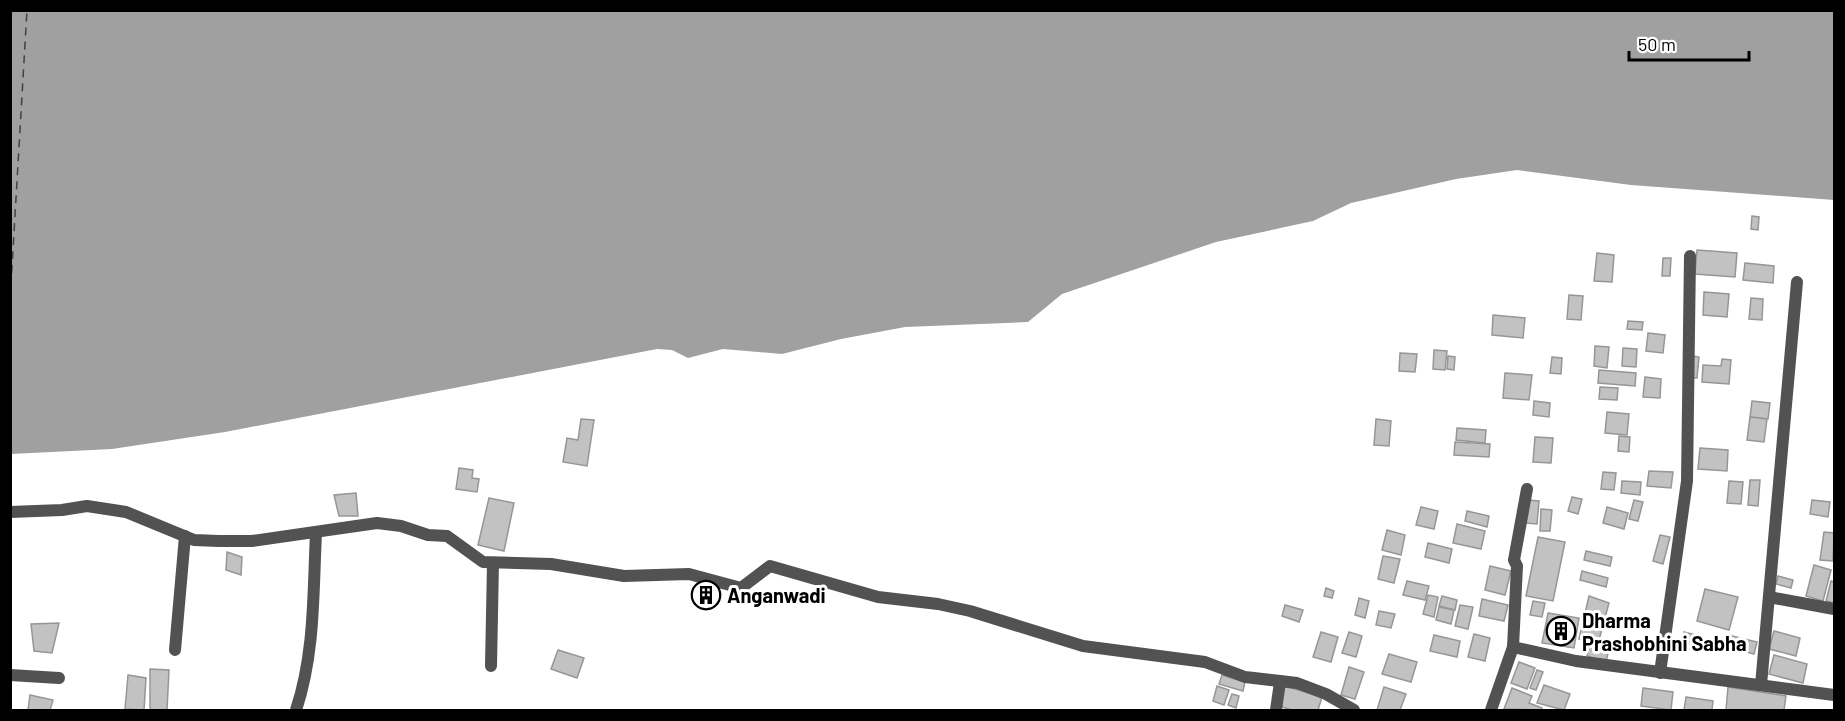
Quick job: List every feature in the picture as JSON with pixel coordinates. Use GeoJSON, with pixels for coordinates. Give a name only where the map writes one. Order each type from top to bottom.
{"type":"FeatureCollection","features":[{"type":"Feature","properties":{"kind":"street"},"geometry":{"type":"LineString","coordinates":[[1660,673],[1687,481],[1690,256]]}},
{"type":"Feature","properties":{"kind":"street"},"geometry":{"type":"LineString","coordinates":[[1761,685],[1797,282]]}},
{"type":"Feature","properties":{"kind":"street"},"geometry":{"type":"LineString","coordinates":[[1491,711],[1514,647],[1517,566],[1514,560],[1527,489]]}},
{"type":"Feature","properties":{"kind":"street"},"geometry":{"type":"LineString","coordinates":[[10,512],[62,510],[87,506],[126,512],[194,540],[252,541],[377,523],[401,526],[428,535],[447,536],[483,562],[551,564],[624,576],[689,574],[741,588],[770,566],[878,597],[938,604],[970,611],[1083,646],[1205,662],[1245,677],[1297,683],[1326,694],[1354,711]]}},
{"type":"Feature","properties":{"kind":"street"},"geometry":{"type":"LineString","coordinates":[[296,711],[306,682],[311,652],[316,533]]}},
{"type":"Feature","properties":{"kind":"street"},"geometry":{"type":"LineString","coordinates":[[174,650],[185,536]]}},
{"type":"Feature","properties":{"kind":"street"},"geometry":{"type":"LineString","coordinates":[[491,666],[493,563]]}},
{"type":"Feature","properties":{"kind":"street"},"geometry":{"type":"LineString","coordinates":[[1769,597],[1834,609]]}},
{"type":"Feature","properties":{"kind":"street"},"geometry":{"type":"LineString","coordinates":[[1514,647],[1576,661],[1834,695]]}},
{"type":"Feature","properties":{"kind":"street"},"geometry":{"type":"LineString","coordinates":[[10,675],[59,678]]}},
{"type":"Feature","properties":{"kind":"street"},"geometry":{"type":"LineString","coordinates":[[1276,711],[1280,682]]}},
{"type":"Feature","properties":{"kind":"shaded area"},"geometry":{"type":"Polygon","coordinates":[[[10,11],[1834,11],[1834,200],[1631,185],[1517,170],[1456,179],[1351,203],[1313,221],[1216,242],[1062,294],[1028,322],[905,327],[841,339],[782,354],[723,349],[688,358],[672,350],[657,349],[225,432],[112,449],[11,454],[10,11]]]}},
{"type":"Feature","properties":{"kind":"building"},"geometry":{"type":"Polygon","coordinates":[[[1752,216],[1759,217],[1758,230],[1751,229],[1752,216]]]}},
{"type":"Feature","properties":{"kind":"building"},"geometry":{"type":"Polygon","coordinates":[[[1697,250],[1737,253],[1735,277],[1695,274],[1697,250]]]}},
{"type":"Feature","properties":{"kind":"building"},"geometry":{"type":"Polygon","coordinates":[[[1597,253],[1614,255],[1612,282],[1594,281],[1597,253]]]}},
{"type":"Feature","properties":{"kind":"building"},"geometry":{"type":"Polygon","coordinates":[[[1663,258],[1671,258],[1670,276],[1662,276],[1663,258]]]}},
{"type":"Feature","properties":{"kind":"building"},"geometry":{"type":"Polygon","coordinates":[[[1745,263],[1774,266],[1773,283],[1743,280],[1745,263]]]}},
{"type":"Feature","properties":{"kind":"building"},"geometry":{"type":"Polygon","coordinates":[[[1704,292],[1729,294],[1727,317],[1703,315],[1704,292]]]}},
{"type":"Feature","properties":{"kind":"building"},"geometry":{"type":"Polygon","coordinates":[[[1569,295],[1583,296],[1581,320],[1567,319],[1569,295]]]}},
{"type":"Feature","properties":{"kind":"building"},"geometry":{"type":"Polygon","coordinates":[[[1751,298],[1763,299],[1762,320],[1749,319],[1751,298]]]}},
{"type":"Feature","properties":{"kind":"building"},"geometry":{"type":"Polygon","coordinates":[[[1493,315],[1525,318],[1523,338],[1492,335],[1493,315]]]}},
{"type":"Feature","properties":{"kind":"building"},"geometry":{"type":"Polygon","coordinates":[[[1628,321],[1643,322],[1642,330],[1627,329],[1628,321]]]}},
{"type":"Feature","properties":{"kind":"building"},"geometry":{"type":"Polygon","coordinates":[[[1648,333],[1665,335],[1663,353],[1646,351],[1648,333]]]}},
{"type":"Feature","properties":{"kind":"building"},"geometry":{"type":"Polygon","coordinates":[[[1595,346],[1609,347],[1607,368],[1594,366],[1595,346]]]}},
{"type":"Feature","properties":{"kind":"building"},"geometry":{"type":"Polygon","coordinates":[[[1623,348],[1637,349],[1636,367],[1622,366],[1623,348]]]}},
{"type":"Feature","properties":{"kind":"building"},"geometry":{"type":"Polygon","coordinates":[[[1434,350],[1447,351],[1445,370],[1433,369],[1434,350]]]}},
{"type":"Feature","properties":{"kind":"building"},"geometry":{"type":"Polygon","coordinates":[[[1400,353],[1417,354],[1415,372],[1399,371],[1400,353]]]}},
{"type":"Feature","properties":{"kind":"building"},"geometry":{"type":"Polygon","coordinates":[[[1448,356],[1455,357],[1454,370],[1447,369],[1448,356]]]}},
{"type":"Feature","properties":{"kind":"building"},"geometry":{"type":"Polygon","coordinates":[[[1693,356],[1699,357],[1697,378],[1691,378],[1693,356]]]}},
{"type":"Feature","properties":{"kind":"building"},"geometry":{"type":"Polygon","coordinates":[[[1552,357],[1562,358],[1561,374],[1550,373],[1552,357]]]}},
{"type":"Feature","properties":{"kind":"building"},"geometry":{"type":"Polygon","coordinates":[[[1722,359],[1731,360],[1729,384],[1702,382],[1703,365],[1721,366],[1722,359]]]}},
{"type":"Feature","properties":{"kind":"building"},"geometry":{"type":"Polygon","coordinates":[[[1599,370],[1636,373],[1635,386],[1598,383],[1599,370]]]}},
{"type":"Feature","properties":{"kind":"building"},"geometry":{"type":"Polygon","coordinates":[[[1505,373],[1532,375],[1529,400],[1503,398],[1505,373]]]}},
{"type":"Feature","properties":{"kind":"building"},"geometry":{"type":"Polygon","coordinates":[[[1645,377],[1661,379],[1660,398],[1643,397],[1645,377]]]}},
{"type":"Feature","properties":{"kind":"building"},"geometry":{"type":"Polygon","coordinates":[[[1600,387],[1618,388],[1617,400],[1599,399],[1600,387]]]}},
{"type":"Feature","properties":{"kind":"building"},"geometry":{"type":"Polygon","coordinates":[[[1534,401],[1550,403],[1549,417],[1533,415],[1534,401]]]}},
{"type":"Feature","properties":{"kind":"building"},"geometry":{"type":"Polygon","coordinates":[[[1752,401],[1770,403],[1768,419],[1750,417],[1752,401]]]}},
{"type":"Feature","properties":{"kind":"building"},"geometry":{"type":"Polygon","coordinates":[[[1607,412],[1629,414],[1627,435],[1605,433],[1607,412]]]}},
{"type":"Feature","properties":{"kind":"building"},"geometry":{"type":"Polygon","coordinates":[[[1750,417],[1767,419],[1764,442],[1747,440],[1750,417]]]}},
{"type":"Feature","properties":{"kind":"building"},"geometry":{"type":"Polygon","coordinates":[[[581,419],[594,420],[587,466],[563,462],[567,438],[578,440],[581,419]]]}},
{"type":"Feature","properties":{"kind":"building"},"geometry":{"type":"Polygon","coordinates":[[[1376,419],[1391,421],[1389,446],[1374,445],[1376,419]]]}},
{"type":"Feature","properties":{"kind":"building"},"geometry":{"type":"Polygon","coordinates":[[[1457,428],[1486,430],[1485,443],[1456,440],[1457,428]]]}},
{"type":"Feature","properties":{"kind":"building"},"geometry":{"type":"Polygon","coordinates":[[[1619,436],[1630,437],[1629,452],[1618,451],[1619,436]]]}},
{"type":"Feature","properties":{"kind":"building"},"geometry":{"type":"Polygon","coordinates":[[[1535,437],[1553,438],[1551,463],[1533,462],[1535,437]]]}},
{"type":"Feature","properties":{"kind":"building"},"geometry":{"type":"Polygon","coordinates":[[[1455,442],[1490,444],[1489,457],[1454,455],[1455,442]]]}},
{"type":"Feature","properties":{"kind":"building"},"geometry":{"type":"Polygon","coordinates":[[[1700,448],[1728,450],[1727,471],[1698,469],[1700,448]]]}},
{"type":"Feature","properties":{"kind":"building"},"geometry":{"type":"Polygon","coordinates":[[[459,468],[473,470],[472,478],[479,479],[477,492],[456,489],[459,468]]]}},
{"type":"Feature","properties":{"kind":"building"},"geometry":{"type":"Polygon","coordinates":[[[1649,471],[1673,472],[1671,488],[1647,486],[1649,471]]]}},
{"type":"Feature","properties":{"kind":"building"},"geometry":{"type":"Polygon","coordinates":[[[1603,472],[1616,473],[1614,490],[1601,489],[1603,472]]]}},
{"type":"Feature","properties":{"kind":"building"},"geometry":{"type":"Polygon","coordinates":[[[1750,480],[1760,480],[1758,506],[1748,505],[1750,480]]]}},
{"type":"Feature","properties":{"kind":"building"},"geometry":{"type":"Polygon","coordinates":[[[1622,481],[1641,482],[1640,495],[1621,493],[1622,481]]]}},
{"type":"Feature","properties":{"kind":"building"},"geometry":{"type":"Polygon","coordinates":[[[1729,481],[1743,482],[1741,504],[1727,503],[1729,481]]]}},
{"type":"Feature","properties":{"kind":"building"},"geometry":{"type":"Polygon","coordinates":[[[356,493],[358,516],[339,516],[334,495],[356,493]]]}},
{"type":"Feature","properties":{"kind":"building"},"geometry":{"type":"Polygon","coordinates":[[[1572,497],[1582,499],[1578,514],[1568,511],[1572,497]]]}},
{"type":"Feature","properties":{"kind":"building"},"geometry":{"type":"Polygon","coordinates":[[[489,498],[514,503],[504,551],[478,545],[489,498]]]}},
{"type":"Feature","properties":{"kind":"building"},"geometry":{"type":"Polygon","coordinates":[[[1528,500],[1539,501],[1537,524],[1526,523],[1528,500]]]}},
{"type":"Feature","properties":{"kind":"building"},"geometry":{"type":"Polygon","coordinates":[[[1634,500],[1643,502],[1638,521],[1629,519],[1634,500]]]}},
{"type":"Feature","properties":{"kind":"building"},"geometry":{"type":"Polygon","coordinates":[[[1812,500],[1830,502],[1828,517],[1810,514],[1812,500]]]}},
{"type":"Feature","properties":{"kind":"building"},"geometry":{"type":"Polygon","coordinates":[[[1421,507],[1438,511],[1434,529],[1416,525],[1421,507]]]}},
{"type":"Feature","properties":{"kind":"building"},"geometry":{"type":"Polygon","coordinates":[[[1607,507],[1628,513],[1624,529],[1603,523],[1607,507]]]}},
{"type":"Feature","properties":{"kind":"building"},"geometry":{"type":"Polygon","coordinates":[[[1541,509],[1552,510],[1550,531],[1540,531],[1541,509]]]}},
{"type":"Feature","properties":{"kind":"building"},"geometry":{"type":"Polygon","coordinates":[[[1467,511],[1489,516],[1487,527],[1465,521],[1467,511]]]}},
{"type":"Feature","properties":{"kind":"building"},"geometry":{"type":"Polygon","coordinates":[[[1457,524],[1485,531],[1481,549],[1453,543],[1457,524]]]}},
{"type":"Feature","properties":{"kind":"building"},"geometry":{"type":"Polygon","coordinates":[[[1387,530],[1405,535],[1401,555],[1382,550],[1387,530]]]}},
{"type":"Feature","properties":{"kind":"building"},"geometry":{"type":"Polygon","coordinates":[[[1824,532],[1834,533],[1833,561],[1820,560],[1824,532]]]}},
{"type":"Feature","properties":{"kind":"building"},"geometry":{"type":"Polygon","coordinates":[[[1660,535],[1670,537],[1663,564],[1653,561],[1660,535]]]}},
{"type":"Feature","properties":{"kind":"building"},"geometry":{"type":"Polygon","coordinates":[[[1538,537],[1565,542],[1553,601],[1526,596],[1538,537]]]}},
{"type":"Feature","properties":{"kind":"building"},"geometry":{"type":"Polygon","coordinates":[[[1428,543],[1452,549],[1449,563],[1425,557],[1428,543]]]}},
{"type":"Feature","properties":{"kind":"building"},"geometry":{"type":"Polygon","coordinates":[[[1586,551],[1612,557],[1610,566],[1584,560],[1586,551]]]}},
{"type":"Feature","properties":{"kind":"building"},"geometry":{"type":"Polygon","coordinates":[[[227,552],[242,557],[241,575],[226,570],[227,552]]]}},
{"type":"Feature","properties":{"kind":"building"},"geometry":{"type":"Polygon","coordinates":[[[1383,556],[1400,559],[1394,583],[1378,579],[1383,556]]]}},
{"type":"Feature","properties":{"kind":"building"},"geometry":{"type":"Polygon","coordinates":[[[1814,565],[1831,570],[1823,601],[1806,596],[1814,565]]]}},
{"type":"Feature","properties":{"kind":"building"},"geometry":{"type":"Polygon","coordinates":[[[1490,566],[1511,571],[1505,595],[1485,590],[1490,566]]]}},
{"type":"Feature","properties":{"kind":"building"},"geometry":{"type":"Polygon","coordinates":[[[1582,571],[1608,578],[1606,587],[1580,580],[1582,571]]]}},
{"type":"Feature","properties":{"kind":"building"},"geometry":{"type":"Polygon","coordinates":[[[1778,576],[1793,580],[1791,588],[1776,584],[1778,576]]]}},
{"type":"Feature","properties":{"kind":"building"},"geometry":{"type":"Polygon","coordinates":[[[1407,581],[1429,586],[1425,600],[1403,595],[1407,581]]]}},
{"type":"Feature","properties":{"kind":"building"},"geometry":{"type":"Polygon","coordinates":[[[1831,581],[1834,582],[1834,603],[1826,601],[1831,581]]]}},
{"type":"Feature","properties":{"kind":"building","name":"Anganwadi"},"geometry":{"type":"Polygon","coordinates":[[[703,582],[717,586],[710,609],[695,604],[703,582]]]}},
{"type":"Feature","properties":{"kind":"building"},"geometry":{"type":"Polygon","coordinates":[[[1326,588],[1334,591],[1332,598],[1324,596],[1326,588]]]}},
{"type":"Feature","properties":{"kind":"building"},"geometry":{"type":"Polygon","coordinates":[[[1705,589],[1738,597],[1729,630],[1697,621],[1705,589]]]}},
{"type":"Feature","properties":{"kind":"building"},"geometry":{"type":"Polygon","coordinates":[[[1428,595],[1438,597],[1434,617],[1423,614],[1428,595]]]}},
{"type":"Feature","properties":{"kind":"building"},"geometry":{"type":"Polygon","coordinates":[[[1442,596],[1457,600],[1455,610],[1439,606],[1442,596]]]}},
{"type":"Feature","properties":{"kind":"building"},"geometry":{"type":"Polygon","coordinates":[[[1589,596],[1609,603],[1598,644],[1579,639],[1589,596]]]}},
{"type":"Feature","properties":{"kind":"building"},"geometry":{"type":"Polygon","coordinates":[[[1359,598],[1369,601],[1365,618],[1355,615],[1359,598]]]}},
{"type":"Feature","properties":{"kind":"building"},"geometry":{"type":"Polygon","coordinates":[[[1482,599],[1508,605],[1504,621],[1479,616],[1482,599]]]}},
{"type":"Feature","properties":{"kind":"building"},"geometry":{"type":"Polygon","coordinates":[[[1533,601],[1545,603],[1542,617],[1530,615],[1533,601]]]}},
{"type":"Feature","properties":{"kind":"building"},"geometry":{"type":"Polygon","coordinates":[[[1285,605],[1303,610],[1299,622],[1282,616],[1285,605]]]}},
{"type":"Feature","properties":{"kind":"building"},"geometry":{"type":"Polygon","coordinates":[[[1460,605],[1473,607],[1468,629],[1455,626],[1460,605]]]}},
{"type":"Feature","properties":{"kind":"building"},"geometry":{"type":"Polygon","coordinates":[[[1439,607],[1454,610],[1451,624],[1436,620],[1439,607]]]}},
{"type":"Feature","properties":{"kind":"building"},"geometry":{"type":"Polygon","coordinates":[[[1379,611],[1395,614],[1391,628],[1376,625],[1379,611]]]}},
{"type":"Feature","properties":{"kind":"building","name":"Dharma Prashobhini Sabha"},"geometry":{"type":"Polygon","coordinates":[[[1548,613],[1579,618],[1574,648],[1542,643],[1548,613]]]}},
{"type":"Feature","properties":{"kind":"building"},"geometry":{"type":"Polygon","coordinates":[[[59,623],[52,653],[34,651],[31,624],[59,623]]]}},
{"type":"Feature","properties":{"kind":"building"},"geometry":{"type":"Polygon","coordinates":[[[1774,631],[1800,638],[1796,656],[1769,649],[1774,631]]]}},
{"type":"Feature","properties":{"kind":"building"},"geometry":{"type":"Polygon","coordinates":[[[1321,632],[1338,637],[1331,662],[1313,657],[1321,632]]]}},
{"type":"Feature","properties":{"kind":"building"},"geometry":{"type":"Polygon","coordinates":[[[1349,632],[1362,636],[1356,657],[1342,653],[1349,632]]]}},
{"type":"Feature","properties":{"kind":"building"},"geometry":{"type":"Polygon","coordinates":[[[1684,632],[1696,635],[1693,650],[1681,647],[1684,632]]]}},
{"type":"Feature","properties":{"kind":"building"},"geometry":{"type":"Polygon","coordinates":[[[1474,634],[1490,638],[1485,661],[1468,657],[1474,634]]]}},
{"type":"Feature","properties":{"kind":"building"},"geometry":{"type":"Polygon","coordinates":[[[1434,635],[1460,641],[1457,657],[1430,651],[1434,635]]]}},
{"type":"Feature","properties":{"kind":"building"},"geometry":{"type":"Polygon","coordinates":[[[1728,635],[1757,642],[1754,654],[1725,646],[1728,635]]]}},
{"type":"Feature","properties":{"kind":"building"},"geometry":{"type":"Polygon","coordinates":[[[1590,645],[1609,650],[1606,661],[1587,656],[1590,645]]]}},
{"type":"Feature","properties":{"kind":"building"},"geometry":{"type":"Polygon","coordinates":[[[558,650],[584,658],[577,678],[551,669],[558,650]]]}},
{"type":"Feature","properties":{"kind":"building"},"geometry":{"type":"Polygon","coordinates":[[[1389,654],[1417,662],[1411,682],[1382,674],[1389,654]]]}},
{"type":"Feature","properties":{"kind":"building"},"geometry":{"type":"Polygon","coordinates":[[[1774,655],[1807,664],[1803,683],[1769,674],[1774,655]]]}},
{"type":"Feature","properties":{"kind":"building"},"geometry":{"type":"Polygon","coordinates":[[[1519,662],[1535,668],[1527,689],[1511,683],[1519,662]]]}},
{"type":"Feature","properties":{"kind":"building"},"geometry":{"type":"Polygon","coordinates":[[[1349,667],[1364,672],[1355,699],[1341,695],[1349,667]]]}},
{"type":"Feature","properties":{"kind":"building"},"geometry":{"type":"Polygon","coordinates":[[[150,669],[169,670],[167,710],[150,710],[150,669]]]}},
{"type":"Feature","properties":{"kind":"building"},"geometry":{"type":"Polygon","coordinates":[[[1537,670],[1543,672],[1536,690],[1530,688],[1537,670]]]}},
{"type":"Feature","properties":{"kind":"building"},"geometry":{"type":"Polygon","coordinates":[[[128,675],[146,678],[144,710],[125,709],[128,675]]]}},
{"type":"Feature","properties":{"kind":"building"},"geometry":{"type":"Polygon","coordinates":[[[1222,675],[1245,682],[1243,691],[1219,684],[1222,675]]]}},
{"type":"Feature","properties":{"kind":"building"},"geometry":{"type":"Polygon","coordinates":[[[1544,685],[1570,694],[1564,710],[1537,703],[1544,685]]]}},
{"type":"Feature","properties":{"kind":"building"},"geometry":{"type":"Polygon","coordinates":[[[1217,686],[1229,690],[1224,705],[1213,701],[1217,686]]]}},
{"type":"Feature","properties":{"kind":"building"},"geometry":{"type":"Polygon","coordinates":[[[1285,686],[1322,697],[1318,710],[1292,710],[1279,706],[1285,686]]]}},
{"type":"Feature","properties":{"kind":"building"},"geometry":{"type":"Polygon","coordinates":[[[1384,687],[1406,694],[1400,710],[1377,710],[1384,687]]]}},
{"type":"Feature","properties":{"kind":"building"},"geometry":{"type":"Polygon","coordinates":[[[1728,687],[1786,696],[1784,710],[1726,710],[1728,687]]]}},
{"type":"Feature","properties":{"kind":"building"},"geometry":{"type":"Polygon","coordinates":[[[1512,688],[1532,696],[1529,703],[1542,708],[1541,710],[1504,709],[1512,688]]]}},
{"type":"Feature","properties":{"kind":"building"},"geometry":{"type":"Polygon","coordinates":[[[1643,688],[1673,692],[1671,710],[1641,706],[1643,688]]]}},
{"type":"Feature","properties":{"kind":"building"},"geometry":{"type":"Polygon","coordinates":[[[1232,694],[1239,696],[1236,708],[1228,705],[1232,694]]]}},
{"type":"Feature","properties":{"kind":"building"},"geometry":{"type":"Polygon","coordinates":[[[30,695],[53,700],[50,710],[28,710],[30,695]]]}},
{"type":"Feature","properties":{"kind":"building"},"geometry":{"type":"Polygon","coordinates":[[[1686,697],[1713,701],[1712,710],[1684,710],[1686,697]]]}},
{"type":"Feature","properties":{"kind":"ferry route"},"geometry":{"type":"LineString","coordinates":[[10,301],[27,10]]}},
{"type":"Feature","properties":{"kind":"place","name":"Anganwadi"},"geometry":{"type":"Point","coordinates":[706,595]}},
{"type":"Feature","properties":{"kind":"place","name":"Dharma Prashobhini Sabha"},"geometry":{"type":"Point","coordinates":[1561,631]}}]}
